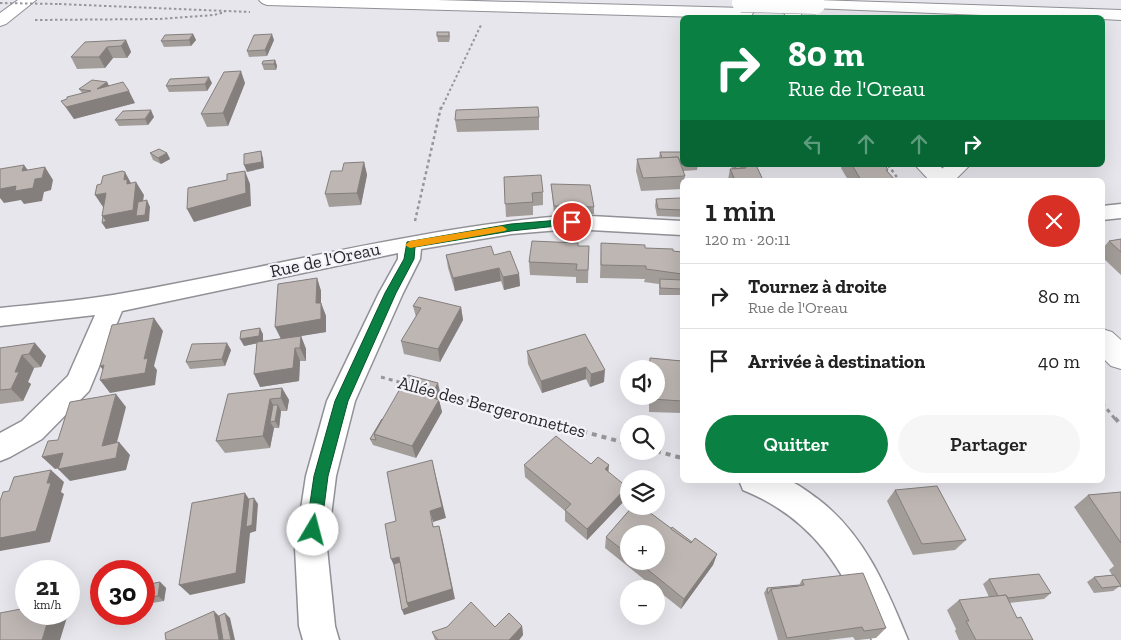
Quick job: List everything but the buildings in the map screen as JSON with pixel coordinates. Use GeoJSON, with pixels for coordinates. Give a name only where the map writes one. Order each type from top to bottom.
{"type":"FeatureCollection","features":[{"type":"Feature","properties":{"kind":"main road"},"geometry":{"type":"LineString","coordinates":[[1,21],[28,0]]}},
{"type":"Feature","properties":{"kind":"main road"},"geometry":{"type":"LineString","coordinates":[[267,0],[743,8],[790,15]]}},
{"type":"Feature","properties":{"kind":"main road"},"geometry":{"type":"LineString","coordinates":[[627,0],[843,15]]}},
{"type":"Feature","properties":{"kind":"main road"},"geometry":{"type":"LineString","coordinates":[[785,0],[796,15]]}},
{"type":"Feature","properties":{"kind":"main road"},"geometry":{"type":"LineString","coordinates":[[804,15],[819,13],[1121,15]]}},
{"type":"Feature","properties":{"kind":"main road"},"geometry":{"type":"LineString","coordinates":[[1105,24],[1121,25]]}},
{"type":"Feature","properties":{"kind":"main road"},"geometry":{"type":"LineString","coordinates":[[928,167],[940,178]]}},
{"type":"Feature","properties":{"kind":"main road"},"geometry":{"type":"LineString","coordinates":[[944,178],[956,167]]}},
{"type":"Feature","properties":{"kind":"main road"},"geometry":{"type":"LineString","coordinates":[[1105,342],[1121,358]]}},
{"type":"Feature","properties":{"kind":"street","name":"Rue de l'Oreau"},"geometry":{"type":"LineString","coordinates":[[0,317],[112,304],[375,250],[511,227],[572,222],[680,228]]}},
{"type":"Feature","properties":{"kind":"street"},"geometry":{"type":"LineString","coordinates":[[321,640],[317,626],[311,548],[321,476],[342,401],[391,293],[409,259],[410,244]]}},
{"type":"Feature","properties":{"kind":"street"},"geometry":{"type":"LineString","coordinates":[[0,448],[32,430],[79,383],[112,304]]}},
{"type":"Feature","properties":{"kind":"street"},"geometry":{"type":"LineString","coordinates":[[762,483],[796,502],[831,532],[856,566],[890,640]]}},
{"type":"Feature","properties":{"kind":"path"},"geometry":{"type":"LineString","coordinates":[[0,3],[226,11],[214,15],[159,19],[1,21]]}},
{"type":"Feature","properties":{"kind":"path"},"geometry":{"type":"LineString","coordinates":[[410,244],[442,103],[463,64],[482,20]]}},
{"type":"Feature","properties":{"kind":"path"},"geometry":{"type":"LineString","coordinates":[[889,167],[898,178]]}},
{"type":"Feature","properties":{"kind":"path","name":"Allée des Bergeronnettes"},"geometry":{"type":"LineString","coordinates":[[355,371],[412,386]]}},
{"type":"Feature","properties":{"kind":"path","name":"Allée des Bergeronnettes"},"geometry":{"type":"LineString","coordinates":[[430,391],[620,442]]}},
{"type":"Feature","properties":{"kind":"path"},"geometry":{"type":"LineString","coordinates":[[1105,406],[1121,425]]}},
{"type":"Feature","properties":{"kind":"path"},"geometry":{"type":"LineString","coordinates":[[665,453],[680,457]]}},
{"type":"Feature","properties":{"kind":"slow traffic"},"geometry":{"type":"LineString","coordinates":[[410,245],[502,229]]}},
{"type":"Feature","properties":{"kind":"route"},"geometry":{"type":"LineString","coordinates":[[313,530],[321,476],[342,401],[362,354],[409,259],[410,244],[511,227],[572,222]]}}]}
